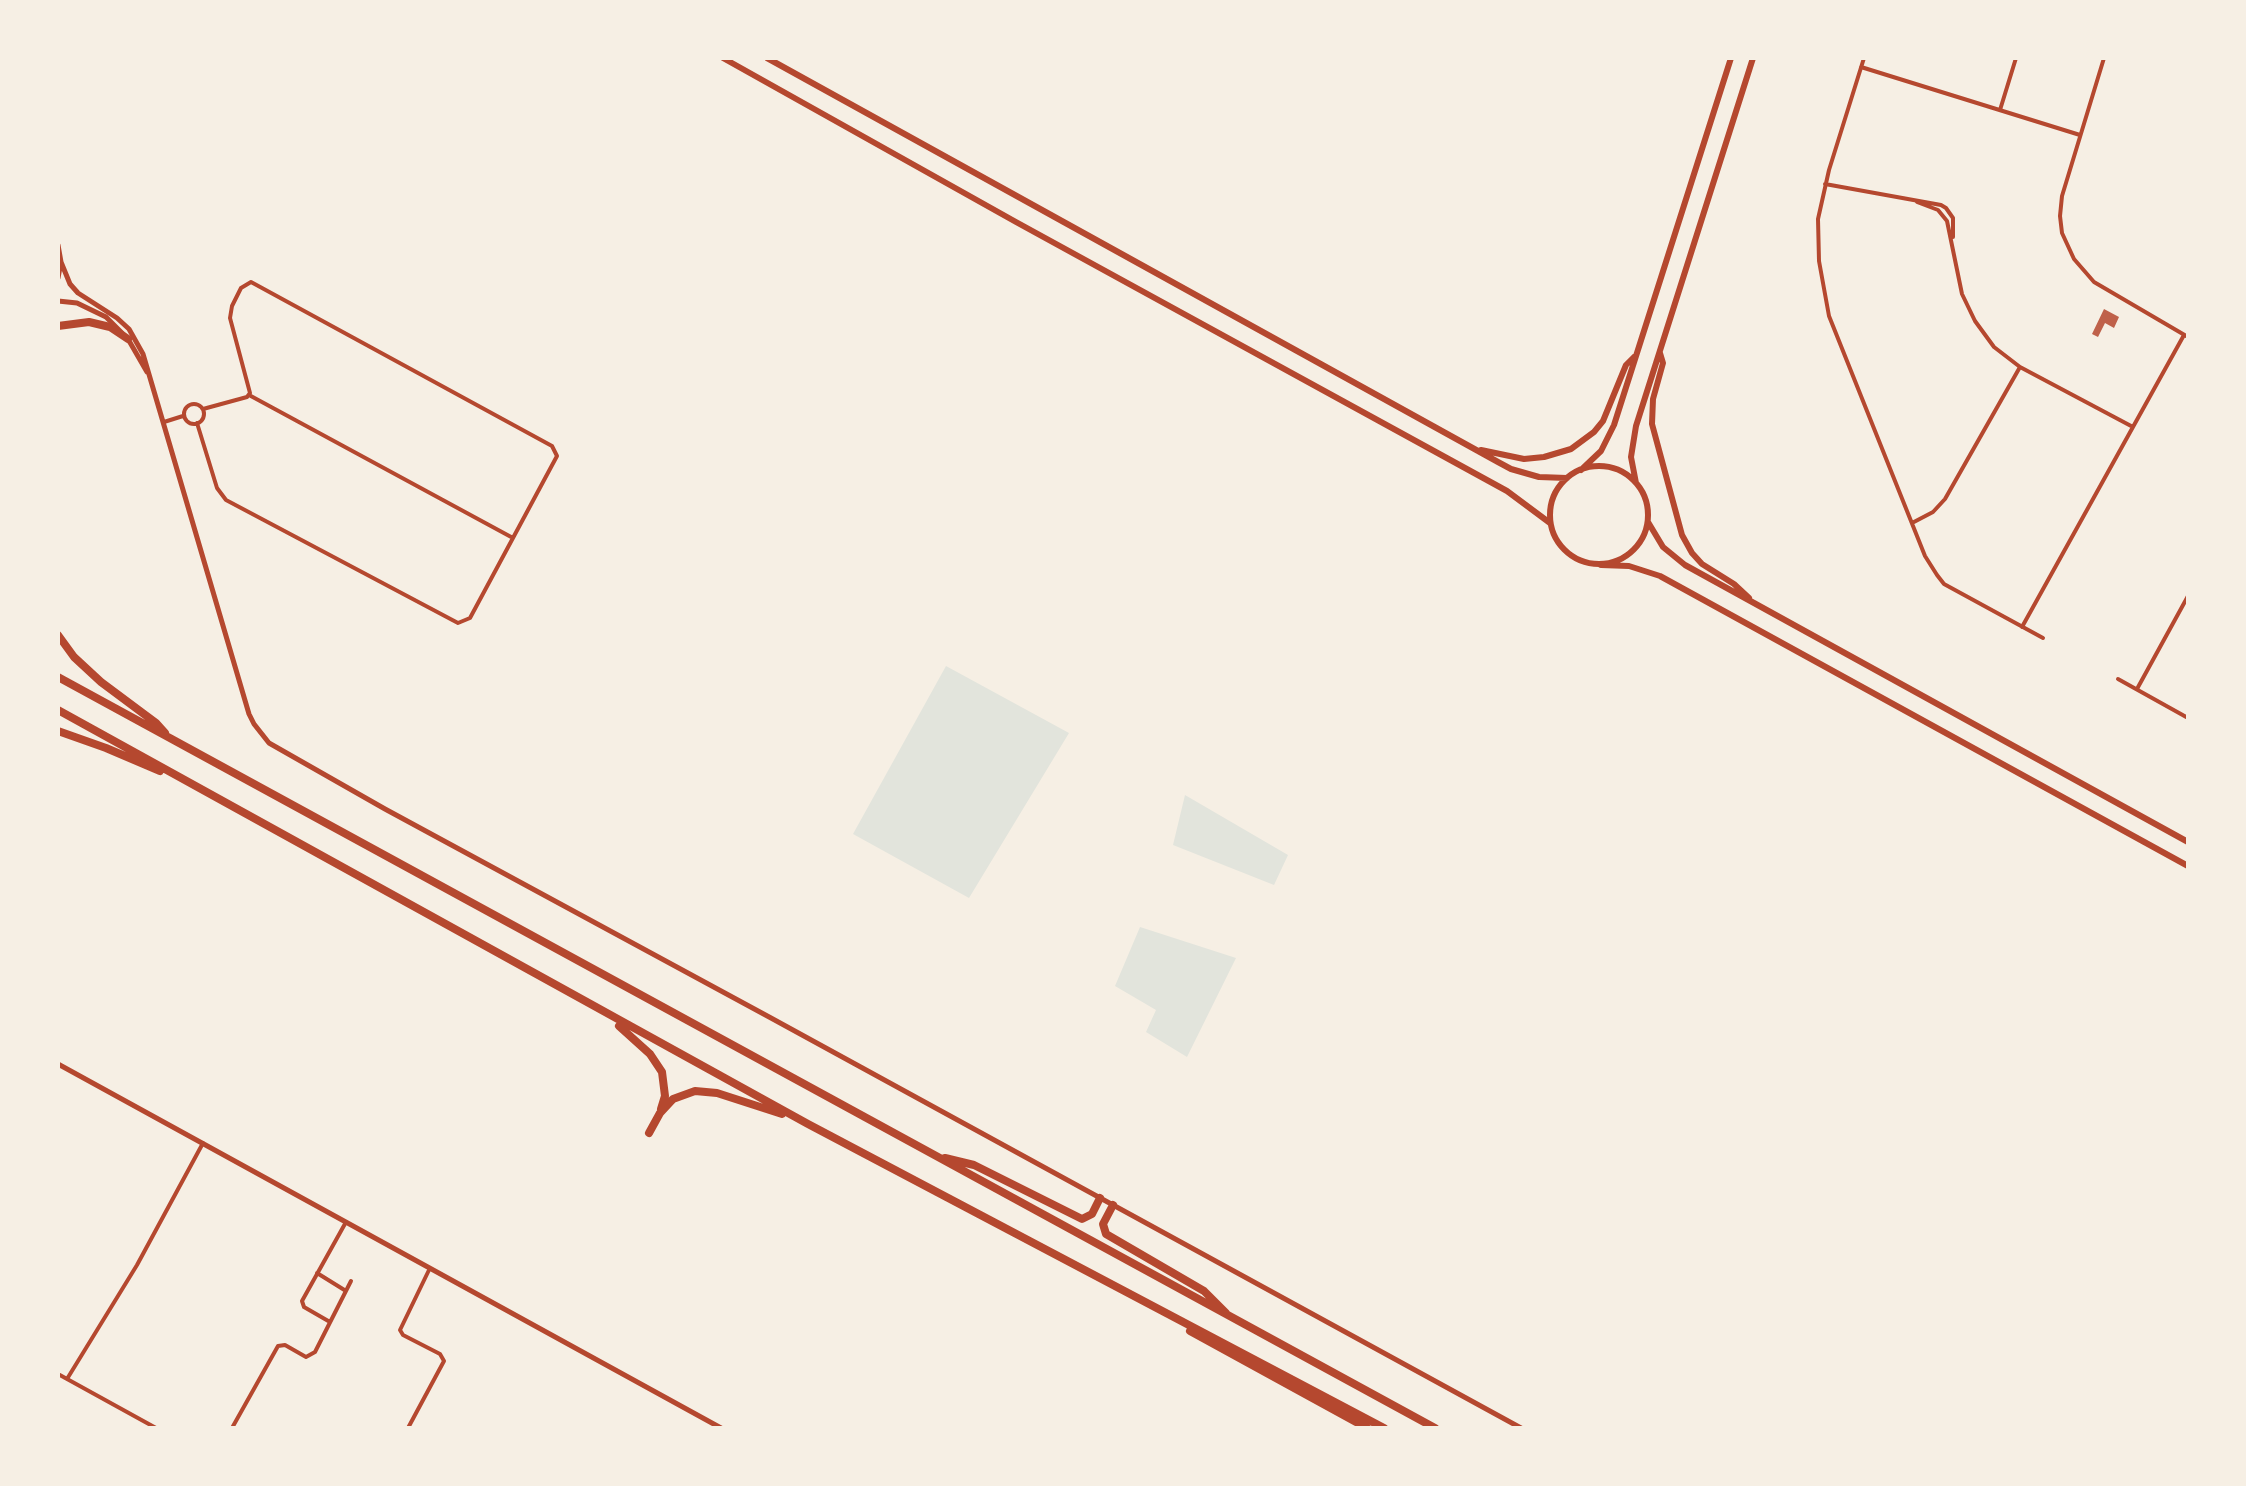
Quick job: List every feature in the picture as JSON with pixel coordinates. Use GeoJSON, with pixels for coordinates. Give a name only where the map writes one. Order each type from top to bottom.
{"type":"FeatureCollection","features":[{"type":"Feature","properties":{"kind":"highway"},"geometry":{"type":"LineString","coordinates":[[58,326],[89,322],[110,327],[128,339]]}},
{"type":"Feature","properties":{"kind":"highway"},"geometry":{"type":"LineString","coordinates":[[58,635],[74,657],[156,722],[168,737]]}},
{"type":"Feature","properties":{"kind":"highway"},"geometry":{"type":"LineString","coordinates":[[58,676],[1436,1428]]}},
{"type":"Feature","properties":{"kind":"highway"},"geometry":{"type":"LineString","coordinates":[[58,710],[808,1124],[1384,1428]]}},
{"type":"Feature","properties":{"kind":"highway"},"geometry":{"type":"LineString","coordinates":[[58,731],[186,779]]}},
{"type":"Feature","properties":{"kind":"highway"},"geometry":{"type":"LineString","coordinates":[[598,1009],[635,1038],[662,1072],[665,1096],[660,1113]]}},
{"type":"Feature","properties":{"kind":"highway"},"geometry":{"type":"LineString","coordinates":[[648,1133],[673,1099],[695,1092],[716,1093],[808,1124]]}},
{"type":"Feature","properties":{"kind":"highway"},"geometry":{"type":"LineString","coordinates":[[939,1157],[974,1164],[1078,1218],[1089,1217],[1100,1198]]}},
{"type":"Feature","properties":{"kind":"highway"},"geometry":{"type":"LineString","coordinates":[[1112,1205],[1103,1224],[1106,1234],[1204,1291],[1229,1317]]}},
{"type":"Feature","properties":{"kind":"highway"},"geometry":{"type":"LineString","coordinates":[[1149,1303],[1188,1330],[1367,1428]]}},
{"type":"Feature","properties":{"kind":"main road"},"geometry":{"type":"LineString","coordinates":[[723,58],[1507,491],[1550,523]]}},
{"type":"Feature","properties":{"kind":"main road"},"geometry":{"type":"LineString","coordinates":[[767,58],[1511,469],[1538,477],[1567,478]]}},
{"type":"Feature","properties":{"kind":"main road"},"geometry":{"type":"LineString","coordinates":[[1730,58],[1610,435],[1595,458],[1567,478],[1552,498],[1550,523],[1554,537],[1562,549],[1587,563],[1629,566],[1660,576],[2188,866]]}},
{"type":"Feature","properties":{"kind":"main road"},"geometry":{"type":"LineString","coordinates":[[1636,483],[1633,436],[1753,58]]}},
{"type":"Feature","properties":{"kind":"main road"},"geometry":{"type":"LineString","coordinates":[[1660,351],[1663,363],[1653,399],[1652,424],[1682,535],[1702,564],[1734,584],[1753,602]]}},
{"type":"Feature","properties":{"kind":"main road"},"geometry":{"type":"LineString","coordinates":[[1477,450],[1524,459],[1571,448],[1603,421],[1626,365],[1635,356]]}},
{"type":"Feature","properties":{"kind":"main road"},"geometry":{"type":"LineString","coordinates":[[1581,470],[1596,466],[1624,473],[1644,494],[1648,508],[1648,522],[1632,552],[1601,565]]}},
{"type":"Feature","properties":{"kind":"main road"},"geometry":{"type":"LineString","coordinates":[[1648,522],[1677,560],[2188,842]]}},
{"type":"Feature","properties":{"kind":"street"},"geometry":{"type":"LineString","coordinates":[[1864,58],[1818,219],[1821,279],[1829,316],[1925,556],[1944,584],[2043,638]]}},
{"type":"Feature","properties":{"kind":"street"},"geometry":{"type":"LineString","coordinates":[[2000,110],[2016,58]]}},
{"type":"Feature","properties":{"kind":"street"},"geometry":{"type":"LineString","coordinates":[[2022,627],[2186,336],[2094,282],[2068,251],[2062,233],[2060,206],[2104,58]]}},
{"type":"Feature","properties":{"kind":"street"},"geometry":{"type":"LineString","coordinates":[[1861,67],[2080,135]]}},
{"type":"Feature","properties":{"kind":"street"},"geometry":{"type":"LineString","coordinates":[[1826,184],[1917,202],[1943,214],[1962,294],[1975,322],[1994,346],[2020,367],[2133,427]]}},
{"type":"Feature","properties":{"kind":"street"},"geometry":{"type":"LineString","coordinates":[[58,245],[70,284],[117,318],[143,354],[249,714],[269,743],[1521,1428]]}},
{"type":"Feature","properties":{"kind":"street"},"geometry":{"type":"LineString","coordinates":[[58,278],[61,262]]}},
{"type":"Feature","properties":{"kind":"street"},"geometry":{"type":"LineString","coordinates":[[197,423],[217,488],[226,500],[454,622],[470,618],[556,460],[552,446],[251,282],[240,288],[230,318],[250,395]]}},
{"type":"Feature","properties":{"kind":"street"},"geometry":{"type":"LineString","coordinates":[[58,301],[89,307],[115,324],[148,372]]}},
{"type":"Feature","properties":{"kind":"street"},"geometry":{"type":"LineString","coordinates":[[1912,523],[1942,504],[2020,367]]}},
{"type":"Feature","properties":{"kind":"street"},"geometry":{"type":"LineString","coordinates":[[203,409],[250,395],[514,538]]}},
{"type":"Feature","properties":{"kind":"street"},"geometry":{"type":"LineString","coordinates":[[190,404],[203,409],[197,423],[184,416],[190,404]]}},
{"type":"Feature","properties":{"kind":"street"},"geometry":{"type":"LineString","coordinates":[[164,422],[184,416]]}},
{"type":"Feature","properties":{"kind":"street"},"geometry":{"type":"LineString","coordinates":[[2137,690],[2188,596]]}},
{"type":"Feature","properties":{"kind":"street"},"geometry":{"type":"LineString","coordinates":[[2118,679],[2188,718]]}},
{"type":"Feature","properties":{"kind":"street"},"geometry":{"type":"LineString","coordinates":[[58,1064],[721,1428]]}},
{"type":"Feature","properties":{"kind":"street"},"geometry":{"type":"LineString","coordinates":[[67,1379],[204,1143]]}},
{"type":"Feature","properties":{"kind":"street"},"geometry":{"type":"LineString","coordinates":[[330,1322],[302,1305],[302,1301],[346,1222]]}},
{"type":"Feature","properties":{"kind":"street"},"geometry":{"type":"LineString","coordinates":[[408,1428],[444,1361],[440,1354],[400,1330],[430,1268]]}},
{"type":"Feature","properties":{"kind":"street"},"geometry":{"type":"LineString","coordinates":[[317,1273],[346,1291]]}},
{"type":"Feature","properties":{"kind":"street"},"geometry":{"type":"LineString","coordinates":[[232,1428],[278,1346],[285,1345],[302,1356],[314,1352],[351,1281]]}},
{"type":"Feature","properties":{"kind":"street"},"geometry":{"type":"LineString","coordinates":[[58,1374],[156,1428]]}},
{"type":"Feature","properties":{"kind":"shaded area"},"geometry":{"type":"Polygon","coordinates":[[[946,666],[1069,733],[969,898],[853,834],[946,666]]]}},
{"type":"Feature","properties":{"kind":"shaded area"},"geometry":{"type":"Polygon","coordinates":[[[1185,795],[1288,855],[1274,885],[1173,845],[1185,795]]]}},
{"type":"Feature","properties":{"kind":"shaded area"},"geometry":{"type":"Polygon","coordinates":[[[1140,927],[1236,958],[1187,1057],[1146,1032],[1156,1010],[1115,986],[1140,927]]]}},
{"type":"Feature","properties":{"kind":"building"},"geometry":{"type":"Polygon","coordinates":[[[2104,309],[2119,317],[2114,328],[2105,323],[2098,337],[2092,334],[2104,309]]]}}]}
